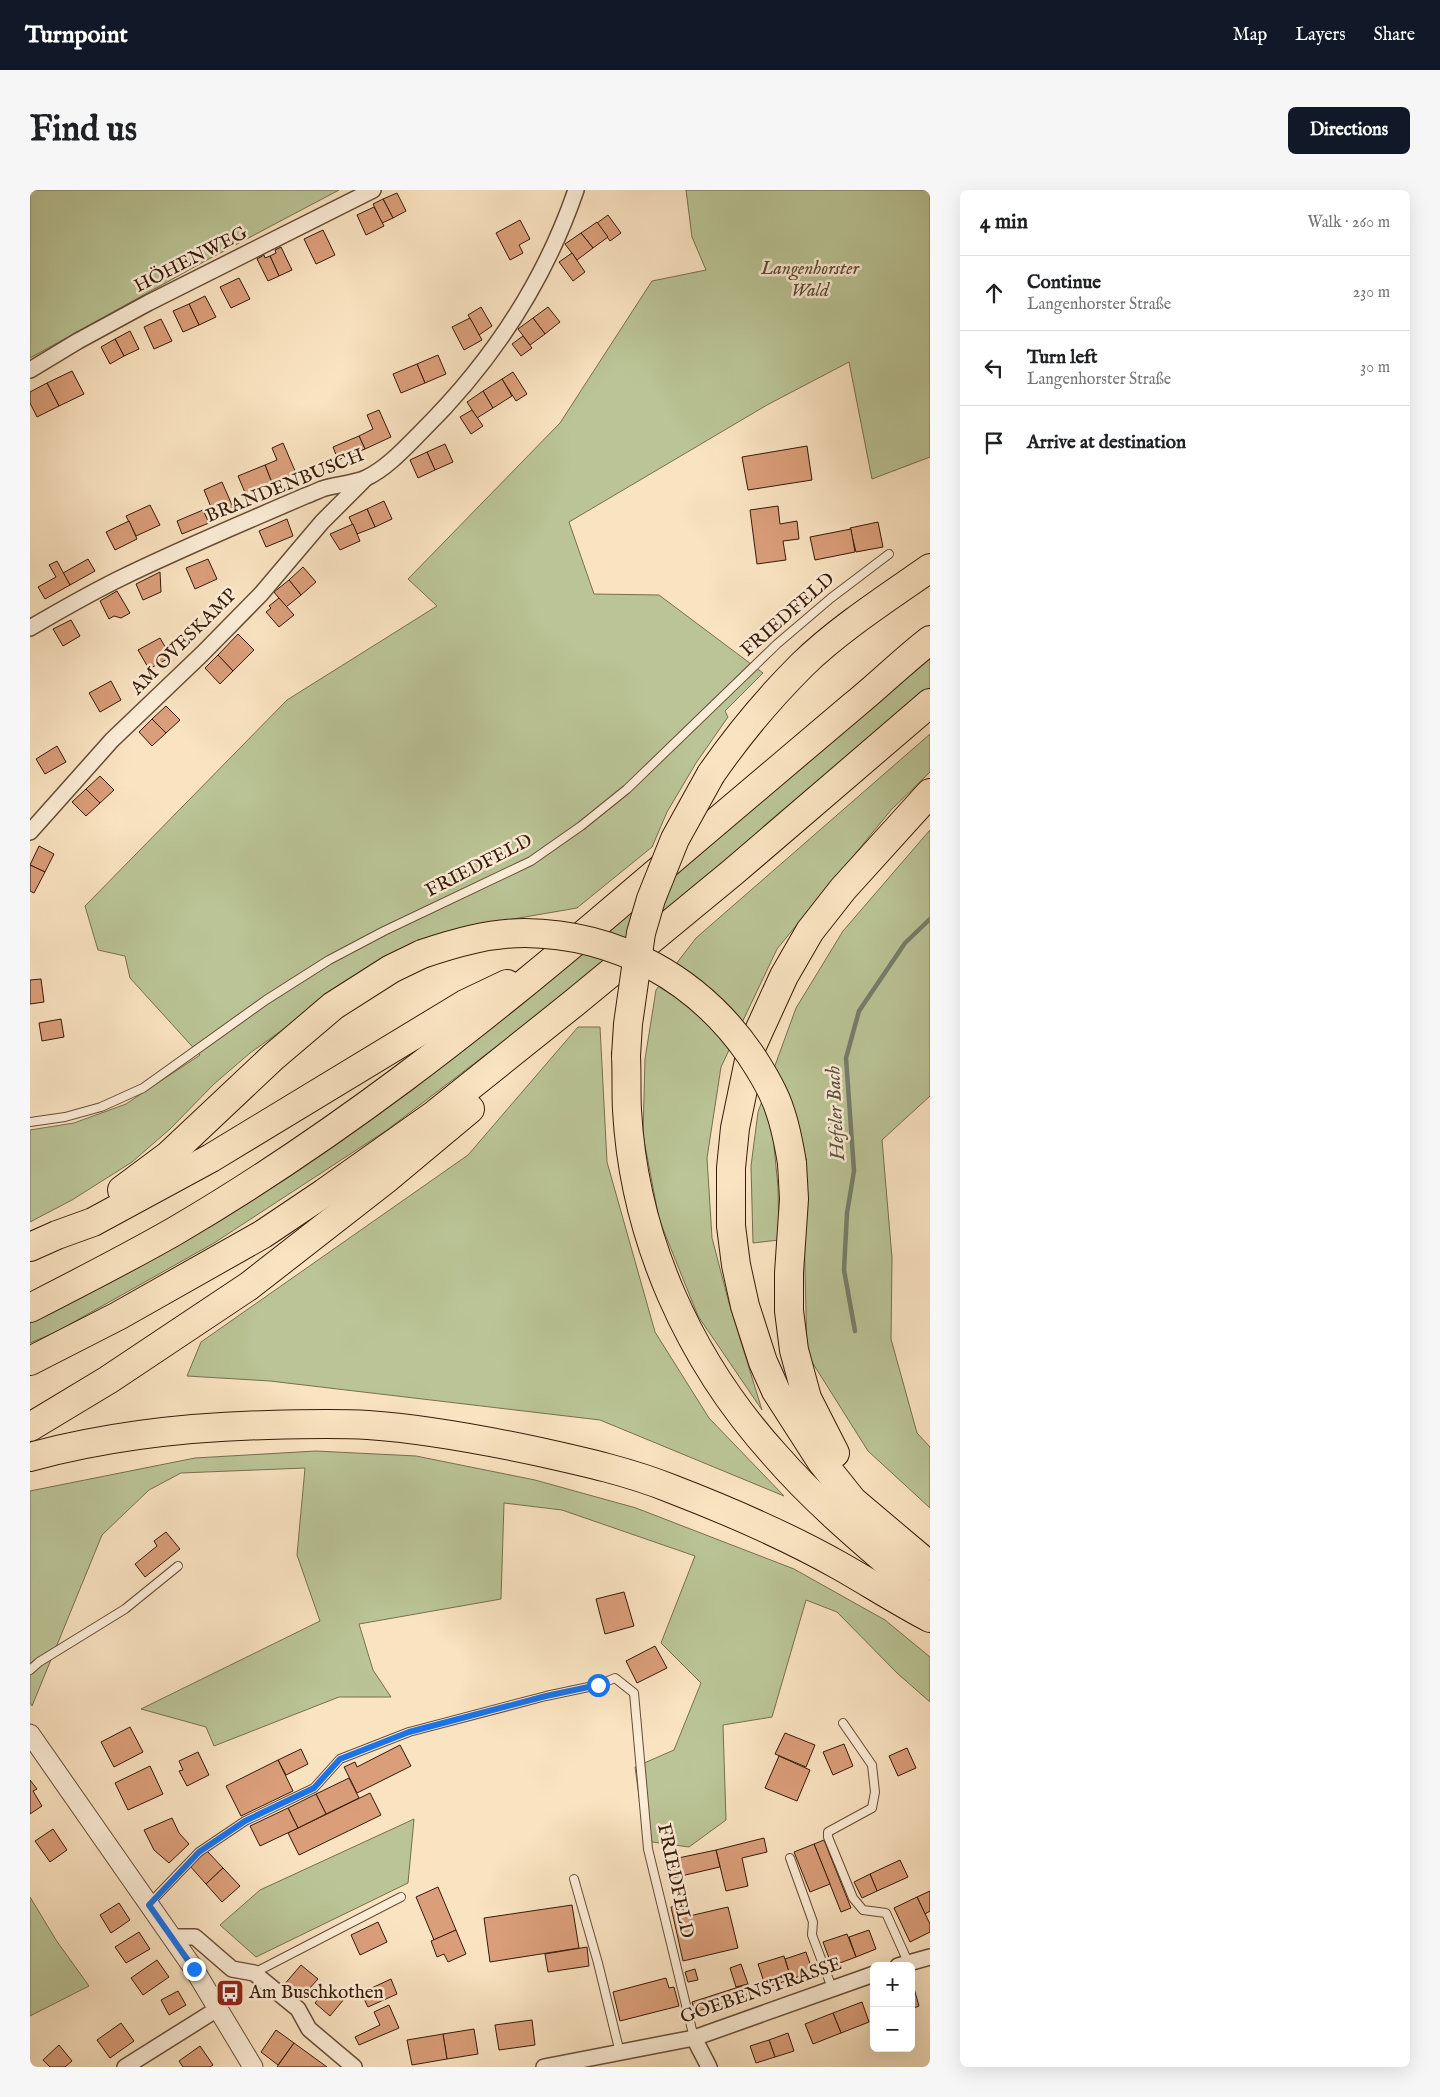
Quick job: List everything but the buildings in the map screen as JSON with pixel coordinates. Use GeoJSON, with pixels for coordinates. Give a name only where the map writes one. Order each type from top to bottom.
{"type":"FeatureCollection","features":[{"type":"Feature","properties":{"kind":"highway"},"geometry":{"type":"LineString","coordinates":[[930,568],[870,609],[803,664],[758,713],[711,774],[675,839],[651,899],[641,933],[628,1024],[626,1056],[628,1120],[644,1218],[672,1298],[699,1351],[741,1413],[775,1455],[837,1517],[930,1599]]}},
{"type":"Feature","properties":{"kind":"highway"},"geometry":{"type":"LineString","coordinates":[[30,1308],[95,1275],[174,1231],[294,1156],[404,1078],[545,967],[930,640]]}},
{"type":"Feature","properties":{"kind":"highway"},"geometry":{"type":"LineString","coordinates":[[30,1361],[118,1316],[278,1224],[434,1115],[574,1003],[930,703]]}},
{"type":"Feature","properties":{"kind":"highway"},"geometry":{"type":"LineString","coordinates":[[930,794],[843,889],[810,931],[784,976],[752,1046],[735,1128],[731,1168],[731,1226],[744,1306],[763,1362],[776,1391],[821,1461],[853,1501],[930,1566]]}},
{"type":"Feature","properties":{"kind":"highway"},"geometry":{"type":"LineString","coordinates":[[57,1235],[169,1155],[273,1058],[333,1006],[391,969],[422,954],[464,941],[525,933],[579,938],[611,947],[669,974],[719,1015],[759,1068],[780,1111],[792,1163],[794,1200],[789,1273],[789,1311],[794,1350],[800,1376],[818,1422],[852,1480],[909,1548]]}},
{"type":"Feature","properties":{"kind":"highway"},"geometry":{"type":"LineString","coordinates":[[30,1248],[57,1235],[93,1222],[210,1158],[465,1004],[545,967]]}},
{"type":"Feature","properties":{"kind":"highway"},"geometry":{"type":"LineString","coordinates":[[30,1427],[108,1380],[249,1286],[307,1241],[385,1180],[519,1068],[574,1003]]}},
{"type":"Feature","properties":{"kind":"highway"},"geometry":{"type":"LineString","coordinates":[[30,1457],[98,1441],[163,1432],[232,1426],[303,1424],[368,1425],[505,1444],[577,1460],[670,1488],[778,1536],[839,1566],[896,1601],[930,1618]]}},
{"type":"Feature","properties":{"kind":"street","name":"HÖHENWEG"},"geometry":{"type":"LineString","coordinates":[[30,370],[78,341],[148,303],[220,269],[373,190]]}},
{"type":"Feature","properties":{"kind":"street","name":"BRANDENBUSCH"},"geometry":{"type":"LineString","coordinates":[[30,628],[117,580],[175,552],[322,489],[365,478],[404,449],[443,410],[487,360],[526,299],[570,208],[576,190]]}},
{"type":"Feature","properties":{"kind":"street","name":"AM OVESKAMP"},"geometry":{"type":"LineString","coordinates":[[30,832],[112,740],[202,654],[261,594],[322,522],[365,478]]}},
{"type":"Feature","properties":{"kind":"street"},"geometry":{"type":"LineString","coordinates":[[30,1734],[219,2008],[253,2067]]}},
{"type":"Feature","properties":{"kind":"street"},"geometry":{"type":"LineString","coordinates":[[171,1937],[195,1937],[232,1969],[254,1973],[298,2009],[309,2029],[354,2067]]}},
{"type":"Feature","properties":{"kind":"street"},"geometry":{"type":"LineString","coordinates":[[911,1962],[930,1957]]}},
{"type":"Feature","properties":{"kind":"street","name":"GOEBENSTRASSE"},"geometry":{"type":"LineString","coordinates":[[544,2067],[694,2038],[870,1975]]}},
{"type":"Feature","properties":{"kind":"street"},"geometry":{"type":"LineString","coordinates":[[125,2067],[219,2008]]}},
{"type":"Feature","properties":{"kind":"street"},"geometry":{"type":"LineString","coordinates":[[694,2038],[709,2067]]}},
{"type":"Feature","properties":{"kind":"lane","name":"FRIEDFELD"},"geometry":{"type":"LineString","coordinates":[[30,1122],[65,1117],[101,1107],[143,1088],[266,1000],[329,960],[384,931],[531,860],[581,826],[627,789],[777,644],[831,598],[889,554]]}},
{"type":"Feature","properties":{"kind":"lane"},"geometry":{"type":"LineString","coordinates":[[30,1670],[39,1662],[125,1609],[178,1566]]}},
{"type":"Feature","properties":{"kind":"lane","name":"FRIEDFELD"},"geometry":{"type":"LineString","coordinates":[[149,1905],[199,1852],[245,1821],[314,1788],[340,1759],[409,1732],[546,1696],[598,1685],[615,1678],[634,1693],[648,1849],[694,2038]]}},
{"type":"Feature","properties":{"kind":"lane"},"geometry":{"type":"LineString","coordinates":[[842,1723],[872,1765],[874,1800],[872,1808],[835,1826],[828,1832],[828,1837],[853,1898],[863,1910],[886,1913],[902,1962]]}},
{"type":"Feature","properties":{"kind":"lane"},"geometry":{"type":"LineString","coordinates":[[790,1858],[813,1922],[812,1935],[832,1988]]}},
{"type":"Feature","properties":{"kind":"lane"},"geometry":{"type":"LineString","coordinates":[[574,1879],[598,1963],[620,2052]]}},
{"type":"Feature","properties":{"kind":"lane"},"geometry":{"type":"LineString","coordinates":[[254,1973],[401,1897]]}},
{"type":"Feature","properties":{"kind":"green space"},"geometry":{"type":"Polygon","coordinates":[[[30,190],[339,190],[207,260],[30,358],[30,190]]]}},
{"type":"Feature","properties":{"kind":"green space","name":"Langenhorster Wald"},"geometry":{"type":"Polygon","coordinates":[[[686,190],[930,190],[930,457],[872,479],[849,362],[767,405],[569,522],[594,594],[659,595],[763,673],[725,711],[728,717],[696,763],[667,812],[652,847],[577,908],[490,923],[350,982],[250,1053],[214,1084],[170,1129],[132,1162],[72,1200],[30,1222],[30,1130],[74,1123],[126,1104],[200,1055],[130,978],[125,956],[98,950],[85,906],[287,700],[437,606],[408,579],[560,423],[652,281],[706,270],[692,237],[686,190]]]}},
{"type":"Feature","properties":{"kind":"green space"},"geometry":{"type":"Polygon","coordinates":[[[930,659],[930,689],[582,981],[387,1130],[214,1243],[56,1332],[30,1343],[30,1317],[219,1218],[379,1114],[698,855],[930,659]]]}},
{"type":"Feature","properties":{"kind":"green space"},"geometry":{"type":"Polygon","coordinates":[[[930,734],[930,772],[891,810],[777,949],[721,1067],[707,1158],[712,1238],[729,1303],[762,1410],[698,1316],[659,1219],[643,1135],[645,1059],[656,990],[696,938],[930,734]]]}},
{"type":"Feature","properties":{"kind":"green space"},"geometry":{"type":"Polygon","coordinates":[[[930,830],[930,1096],[882,1140],[892,1258],[891,1339],[917,1433],[930,1447],[930,1508],[868,1451],[807,1354],[804,1228],[799,1137],[774,1146],[778,1187],[779,1240],[753,1243],[751,1166],[758,1112],[796,1008],[843,931],[930,830]]]}},
{"type":"Feature","properties":{"kind":"green space"},"geometry":{"type":"Polygon","coordinates":[[[578,1027],[600,1027],[607,1162],[655,1332],[709,1418],[784,1496],[600,1420],[270,1381],[187,1376],[201,1342],[468,1155],[578,1027]]]}},
{"type":"Feature","properties":{"kind":"green space"},"geometry":{"type":"Polygon","coordinates":[[[316,1451],[416,1456],[535,1480],[636,1508],[794,1569],[885,1620],[930,1657],[930,1702],[897,1673],[837,1612],[806,1600],[772,1717],[723,1725],[726,1820],[689,1847],[645,1841],[635,1767],[674,1750],[701,1683],[661,1643],[695,1556],[562,1510],[504,1503],[501,1599],[359,1624],[373,1670],[391,1697],[339,1697],[214,1746],[206,1727],[141,1709],[320,1621],[297,1555],[305,1468],[181,1473],[149,1490],[102,1535],[32,1706],[30,1703],[30,1491],[195,1458],[316,1451]]]}},
{"type":"Feature","properties":{"kind":"green space"},"geometry":{"type":"Polygon","coordinates":[[[414,1819],[408,1883],[256,1957],[220,1925],[260,1890],[414,1819]]]}},
{"type":"Feature","properties":{"kind":"green space"},"geometry":{"type":"Polygon","coordinates":[[[30,1897],[56,1940],[89,1986],[30,2016],[30,1897]]]}},
{"type":"Feature","properties":{"kind":"waterway","name":"Hefeler Bach"},"geometry":{"type":"LineString","coordinates":[[855,1331],[844,1270],[847,1213],[854,1171],[846,1058],[859,1011],[905,943],[930,919]]}},
{"type":"Feature","properties":{"kind":"place","name":"Am Buschkothen"},"geometry":{"type":"Point","coordinates":[230,1993]}},
{"type":"Feature","properties":{"kind":"route"},"geometry":{"type":"LineString","coordinates":[[194,1969],[149,1905],[199,1852],[245,1821],[314,1788],[340,1759],[409,1732],[546,1696],[598,1685]]}}]}
